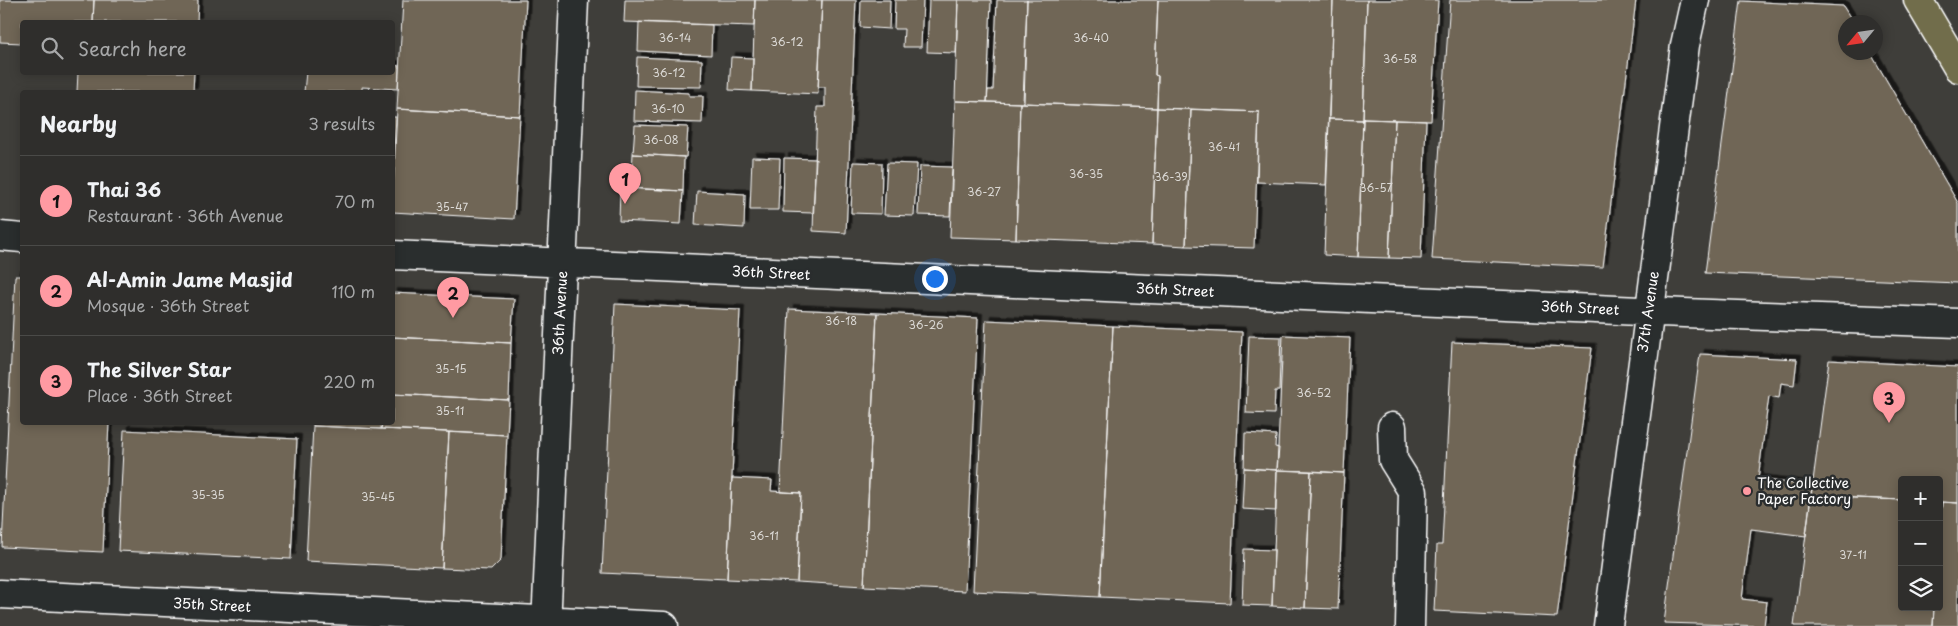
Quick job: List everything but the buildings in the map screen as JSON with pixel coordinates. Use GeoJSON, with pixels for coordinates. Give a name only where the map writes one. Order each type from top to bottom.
{"type":"FeatureCollection","features":[{"type":"Feature","properties":{"kind":"main road"},"geometry":{"type":"LineString","coordinates":[[1918,0],[1958,68]]}},
{"type":"Feature","properties":{"kind":"street","name":"36th Avenue"},"geometry":{"type":"LineString","coordinates":[[546,623],[574,0]]}},
{"type":"Feature","properties":{"kind":"street","name":"37th Avenue"},"geometry":{"type":"LineString","coordinates":[[1608,626],[1686,36],[1695,0]]}},
{"type":"Feature","properties":{"kind":"street"},"geometry":{"type":"LineString","coordinates":[[0,236],[20,238]]}},
{"type":"Feature","properties":{"kind":"street","name":"36th Street"},"geometry":{"type":"LineString","coordinates":[[395,256],[1648,312],[1958,323]]}},
{"type":"Feature","properties":{"kind":"street"},"geometry":{"type":"LineString","coordinates":[[1392,428],[1393,460],[1413,492],[1410,626]]}},
{"type":"Feature","properties":{"kind":"street","name":"35th Street"},"geometry":{"type":"LineString","coordinates":[[0,594],[546,623],[664,626]]}},
{"type":"Feature","properties":{"kind":"place","name":"Thai 36"},"geometry":{"type":"Point","coordinates":[625,204]}},
{"type":"Feature","properties":{"kind":"place","name":"Al-Amin Jame Masjid"},"geometry":{"type":"Point","coordinates":[453,318]}},
{"type":"Feature","properties":{"kind":"place","name":"The Silver Star"},"geometry":{"type":"Point","coordinates":[1889,423]}},
{"type":"Feature","properties":{"kind":"place","name":"The Collective Paper Factory"},"geometry":{"type":"Point","coordinates":[1747,491]}}]}
